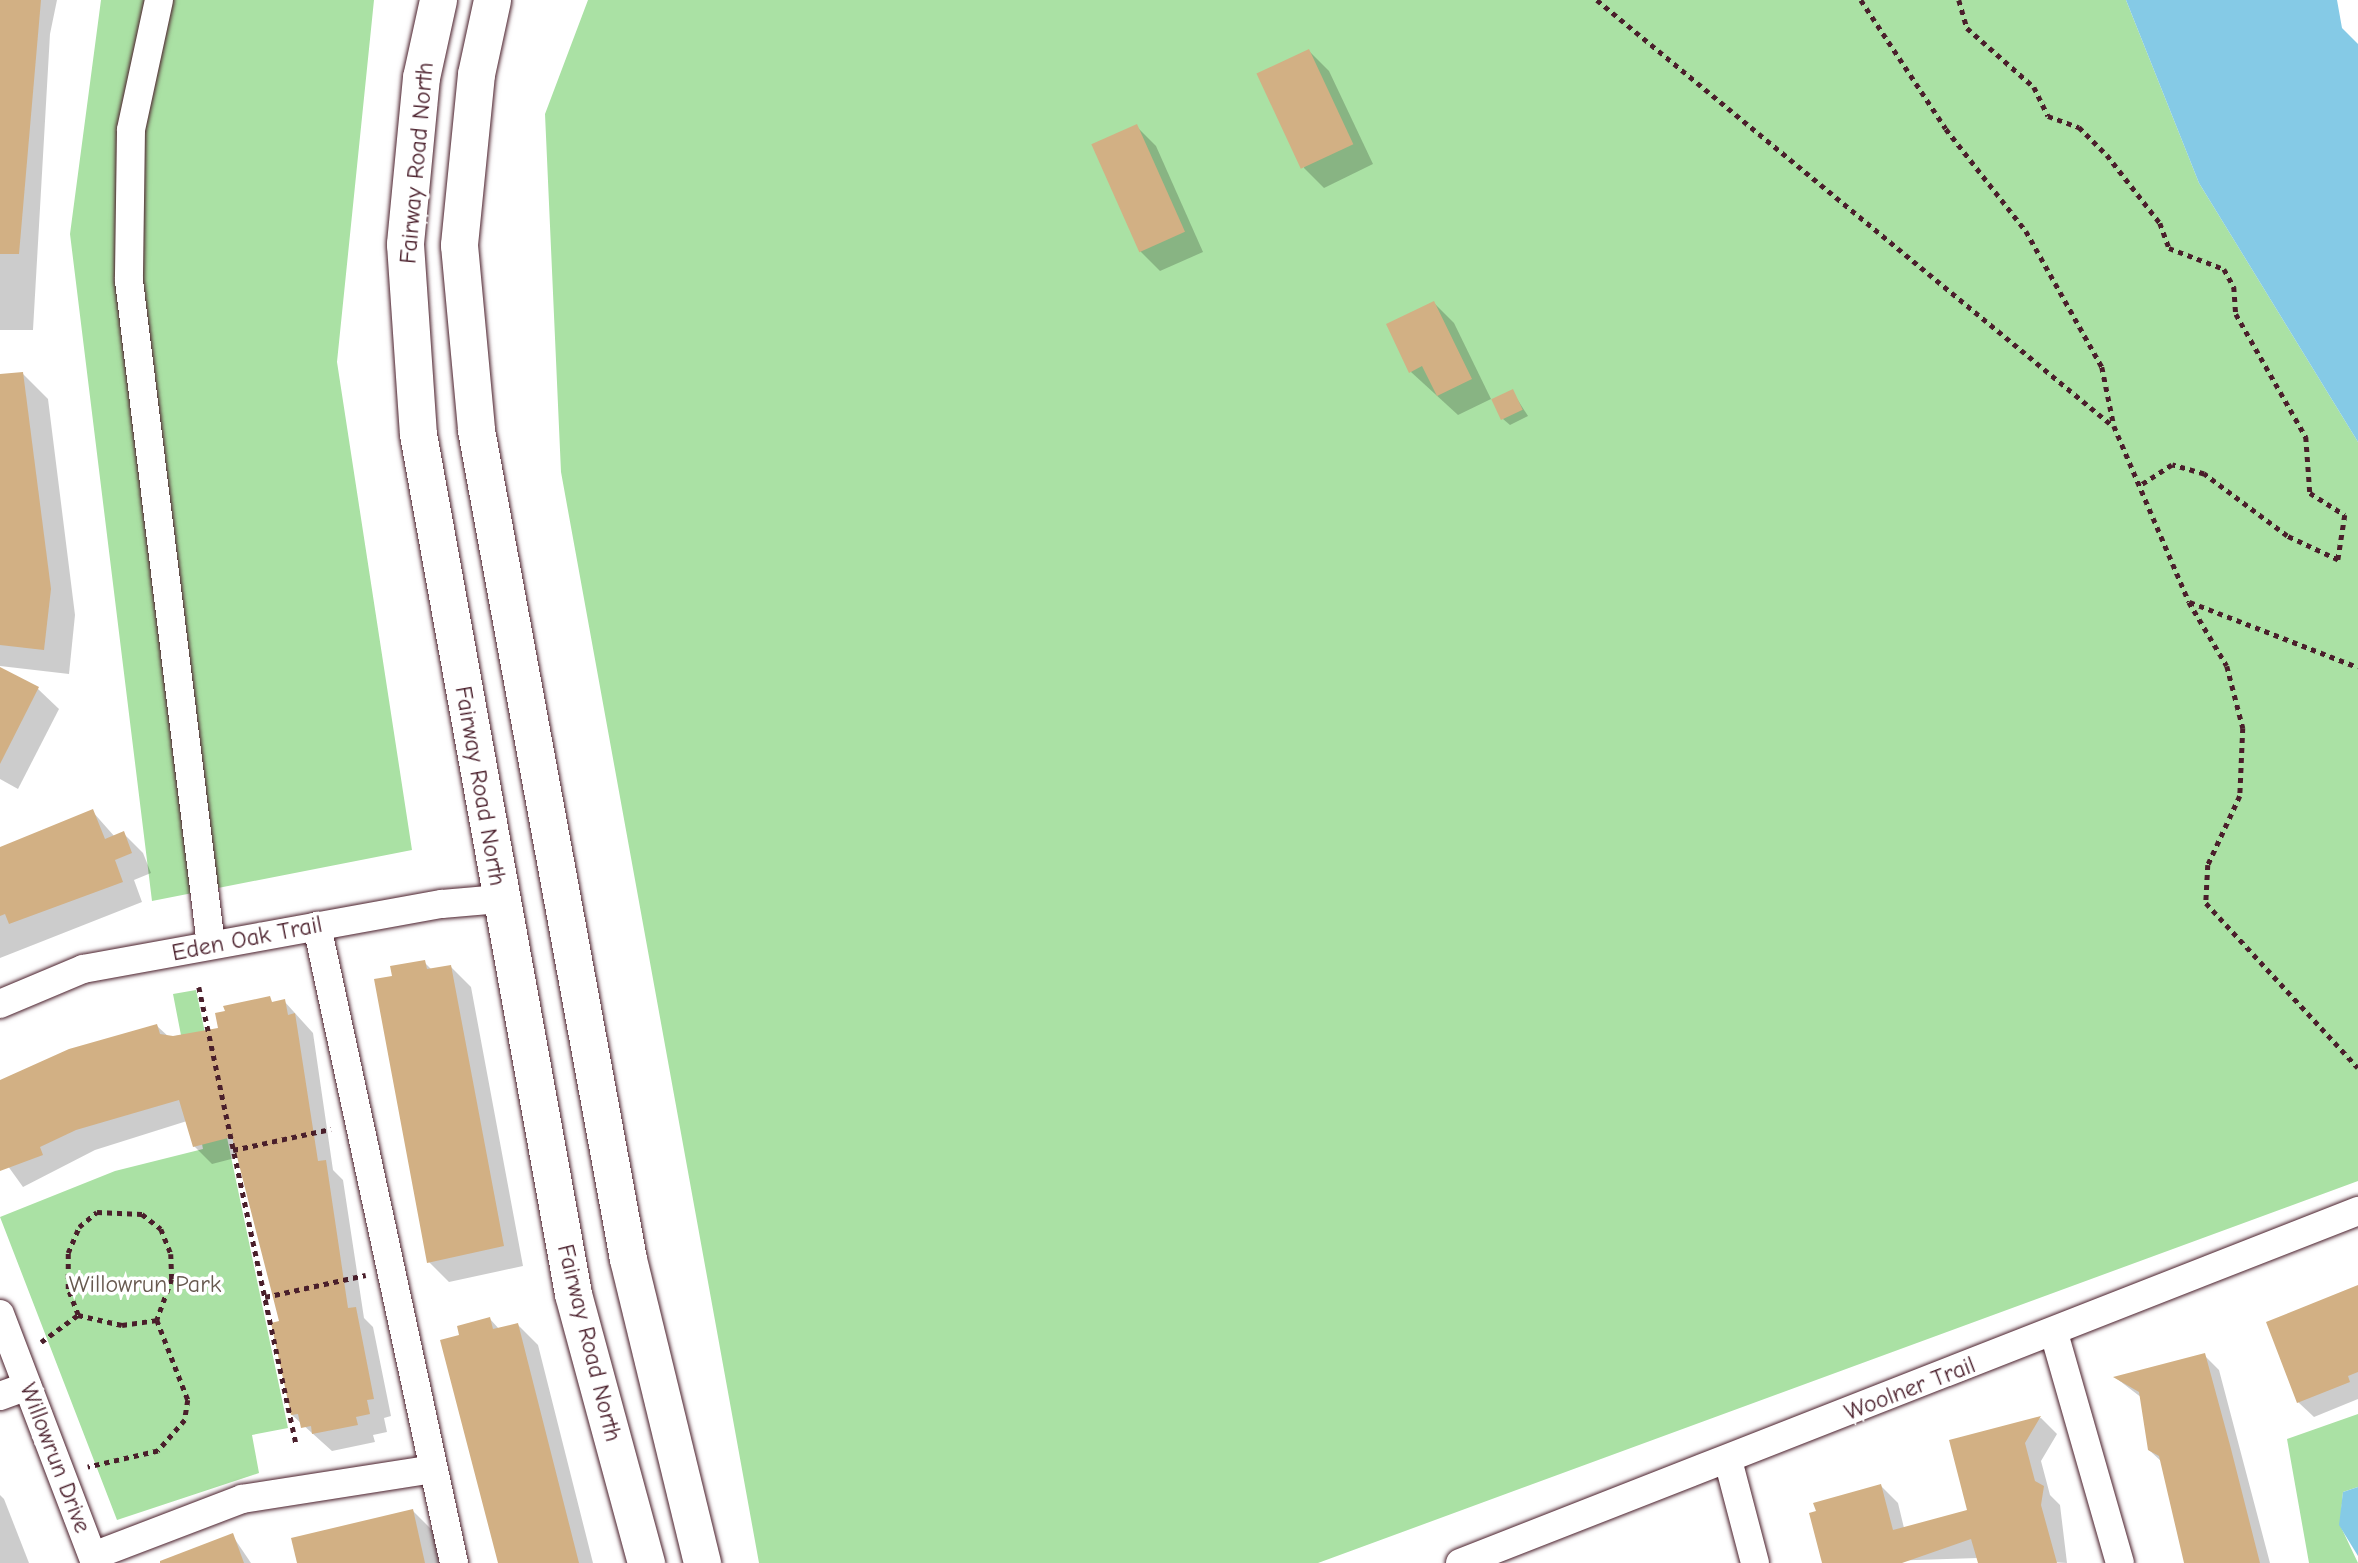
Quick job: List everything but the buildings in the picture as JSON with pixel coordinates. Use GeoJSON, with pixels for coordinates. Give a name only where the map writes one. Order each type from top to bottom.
{"type":"FeatureCollection","features":[{"type":"Feature","properties":{"kind":"main road","name":"Fairway Road North"},"geometry":{"type":"LineString","coordinates":[[438,0],[421,77],[405,244],[417,421],[500,900],[573,1294],[646,1563]]}},
{"type":"Feature","properties":{"kind":"main road","name":"Fairway Road North"},"geometry":{"type":"LineString","coordinates":[[492,0],[476,74],[459,245],[476,430],[628,1259],[702,1563]]}},
{"type":"Feature","properties":{"kind":"street"},"geometry":{"type":"LineString","coordinates":[[159,0],[131,130],[129,281],[211,946]]}},
{"type":"Feature","properties":{"kind":"street","name":"Eden Oak Trail"},"geometry":{"type":"LineString","coordinates":[[0,1004],[83,969],[317,926],[500,900]]}},
{"type":"Feature","properties":{"kind":"street"},"geometry":{"type":"LineString","coordinates":[[317,926],[454,1563]]}},
{"type":"Feature","properties":{"kind":"street","name":"Woolner Trail"},"geometry":{"type":"LineString","coordinates":[[1460,1563],[1728,1461],[2358,1211]]}},
{"type":"Feature","properties":{"kind":"street","name":"Willowrun Drive"},"geometry":{"type":"LineString","coordinates":[[0,1314],[94,1559]]}},
{"type":"Feature","properties":{"kind":"street"},"geometry":{"type":"LineString","coordinates":[[2054,1333],[2120,1563]]}},
{"type":"Feature","properties":{"kind":"street"},"geometry":{"type":"LineString","coordinates":[[0,1396],[27,1386]]}},
{"type":"Feature","properties":{"kind":"street"},"geometry":{"type":"LineString","coordinates":[[1728,1461],[1755,1563]]}},
{"type":"Feature","properties":{"kind":"street"},"geometry":{"type":"LineString","coordinates":[[94,1559],[242,1499],[433,1469]]}},
{"type":"Feature","properties":{"kind":"path"},"geometry":{"type":"LineString","coordinates":[[1597,0],[2114,426]]}},
{"type":"Feature","properties":{"kind":"path"},"geometry":{"type":"LineString","coordinates":[[1861,0],[1946,129],[2026,231],[2102,367],[2114,426],[2189,602],[2227,666],[2243,728],[2239,796],[2208,865],[2206,903],[2358,1068]]}},
{"type":"Feature","properties":{"kind":"path"},"geometry":{"type":"LineString","coordinates":[[1959,0],[1966,28],[2034,87],[2048,116],[2078,127],[2107,155],[2160,223],[2169,248],[2224,270],[2234,287],[2236,314],[2306,437],[2309,494],[2345,515],[2338,561],[2287,536],[2204,474],[2172,464],[2140,485]]}},
{"type":"Feature","properties":{"kind":"path"},"geometry":{"type":"LineString","coordinates":[[2189,602],[2358,667]]}},
{"type":"Feature","properties":{"kind":"path"},"geometry":{"type":"LineString","coordinates":[[199,987],[296,1444]]}},
{"type":"Feature","properties":{"kind":"path"},"geometry":{"type":"LineString","coordinates":[[233,1150],[339,1128]]}},
{"type":"Feature","properties":{"kind":"path"},"geometry":{"type":"LineString","coordinates":[[63,1478],[158,1451],[185,1419],[188,1400],[157,1320],[172,1279],[171,1254],[161,1229],[142,1214],[117,1208],[97,1212],[79,1227],[68,1253],[68,1289],[78,1315]]}},
{"type":"Feature","properties":{"kind":"path"},"geometry":{"type":"LineString","coordinates":[[265,1297],[370,1274]]}},
{"type":"Feature","properties":{"kind":"path"},"geometry":{"type":"LineString","coordinates":[[16,1355],[78,1315],[122,1325],[157,1320]]}},
{"type":"Feature","properties":{"kind":"green space"},"geometry":{"type":"Polygon","coordinates":[[[101,0],[374,0],[337,362],[412,850],[152,901],[70,234],[101,0]]]}},
{"type":"Feature","properties":{"kind":"green space"},"geometry":{"type":"Polygon","coordinates":[[[588,0],[2126,0],[2199,183],[2358,442],[2358,1181],[1318,1563],[759,1563],[561,472],[545,114],[588,0]]]}},
{"type":"Feature","properties":{"kind":"green space","name":"Willowrun Park"},"geometry":{"type":"Polygon","coordinates":[[[196,990],[288,1428],[252,1435],[259,1473],[117,1520],[0,1217],[115,1171],[203,1149],[173,994],[196,990]]]}},
{"type":"Feature","properties":{"kind":"green space"},"geometry":{"type":"Polygon","coordinates":[[[2358,1414],[2358,1487],[2343,1492],[2340,1525],[2358,1563],[2309,1563],[2287,1439],[2358,1414]]]}},
{"type":"Feature","properties":{"kind":"water"},"geometry":{"type":"Polygon","coordinates":[[[2126,0],[2337,0],[2342,28],[2358,44],[2358,442],[2199,183],[2126,0]]]}},
{"type":"Feature","properties":{"kind":"water"},"geometry":{"type":"Polygon","coordinates":[[[2358,1487],[2358,1556],[2339,1525],[2343,1492],[2358,1487]]]}}]}
